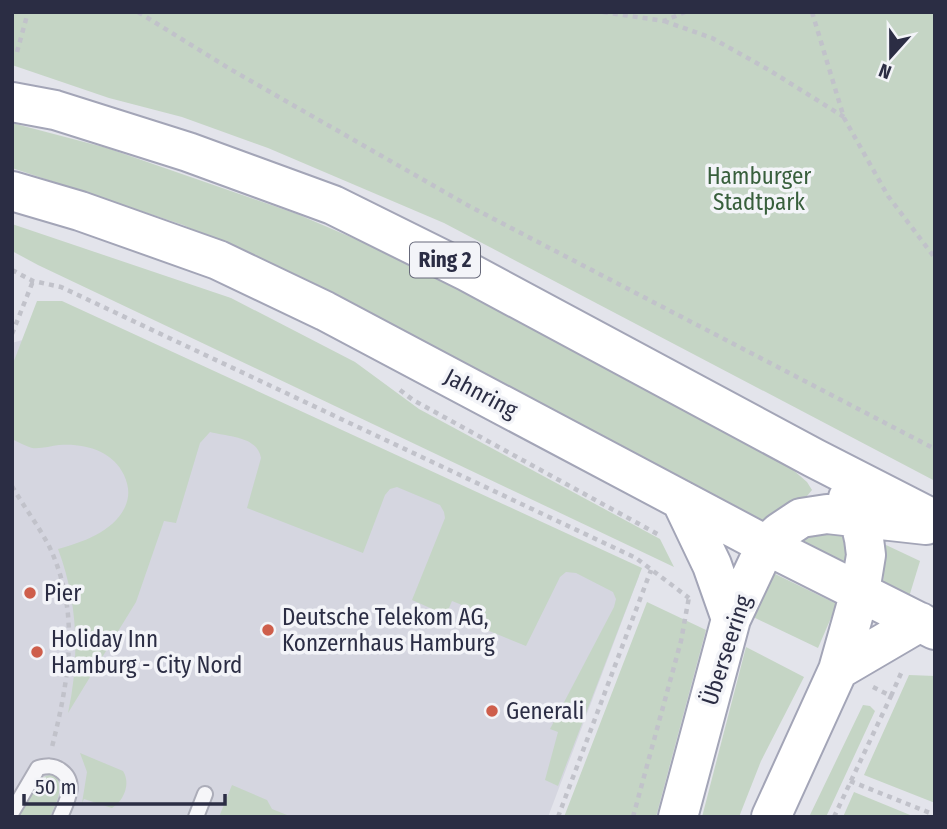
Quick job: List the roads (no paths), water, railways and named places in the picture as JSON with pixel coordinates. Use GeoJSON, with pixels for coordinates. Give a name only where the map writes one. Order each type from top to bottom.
{"type":"FeatureCollection","features":[{"type":"Feature","properties":{"kind":"main road","name":"Ring 2"},"geometry":{"type":"LineString","coordinates":[[12,102],[55,110],[188,152],[333,205],[468,272],[935,520]]}},
{"type":"Feature","properties":{"kind":"main road","name":"Jahnring"},"geometry":{"type":"LineString","coordinates":[[12,191],[80,211],[218,260],[325,311],[766,545],[927,626]]}},
{"type":"Feature","properties":{"kind":"main road"},"geometry":{"type":"LineString","coordinates":[[814,457],[831,474],[859,517],[866,555],[860,592],[854,678]]}},
{"type":"Feature","properties":{"kind":"main road"},"geometry":{"type":"LineString","coordinates":[[681,500],[712,565],[715,611]]}},
{"type":"Feature","properties":{"kind":"main road","name":"Überseering"},"geometry":{"type":"LineString","coordinates":[[678,817],[715,611],[766,545],[780,531],[801,518],[827,514],[935,526]]}},
{"type":"Feature","properties":{"kind":"main road"},"geometry":{"type":"LineString","coordinates":[[771,817],[854,678],[927,626]]}},
{"type":"Feature","properties":{"kind":"lane"},"geometry":{"type":"LineString","coordinates":[[12,812],[38,768],[47,765],[56,767],[65,774],[70,783],[70,793],[60,817]]}},
{"type":"Feature","properties":{"kind":"lane"},"geometry":{"type":"LineString","coordinates":[[196,817],[205,794]]}},
{"type":"Feature","properties":{"kind":"place","name":"Pier"},"geometry":{"type":"Point","coordinates":[30,593]}},
{"type":"Feature","properties":{"kind":"place","name":"Deutsche Telekom AG, Konzernhaus Hamburg"},"geometry":{"type":"Point","coordinates":[268,630]}},
{"type":"Feature","properties":{"kind":"place","name":"Holiday Inn Hamburg - City Nord"},"geometry":{"type":"Point","coordinates":[37,652]}},
{"type":"Feature","properties":{"kind":"place","name":"Generali"},"geometry":{"type":"Point","coordinates":[492,711]}},
{"type":"Feature","properties":{"kind":"park label","name":"Hamburger Stadtpark"},"geometry":{"type":"Point","coordinates":[759,189]}}]}
